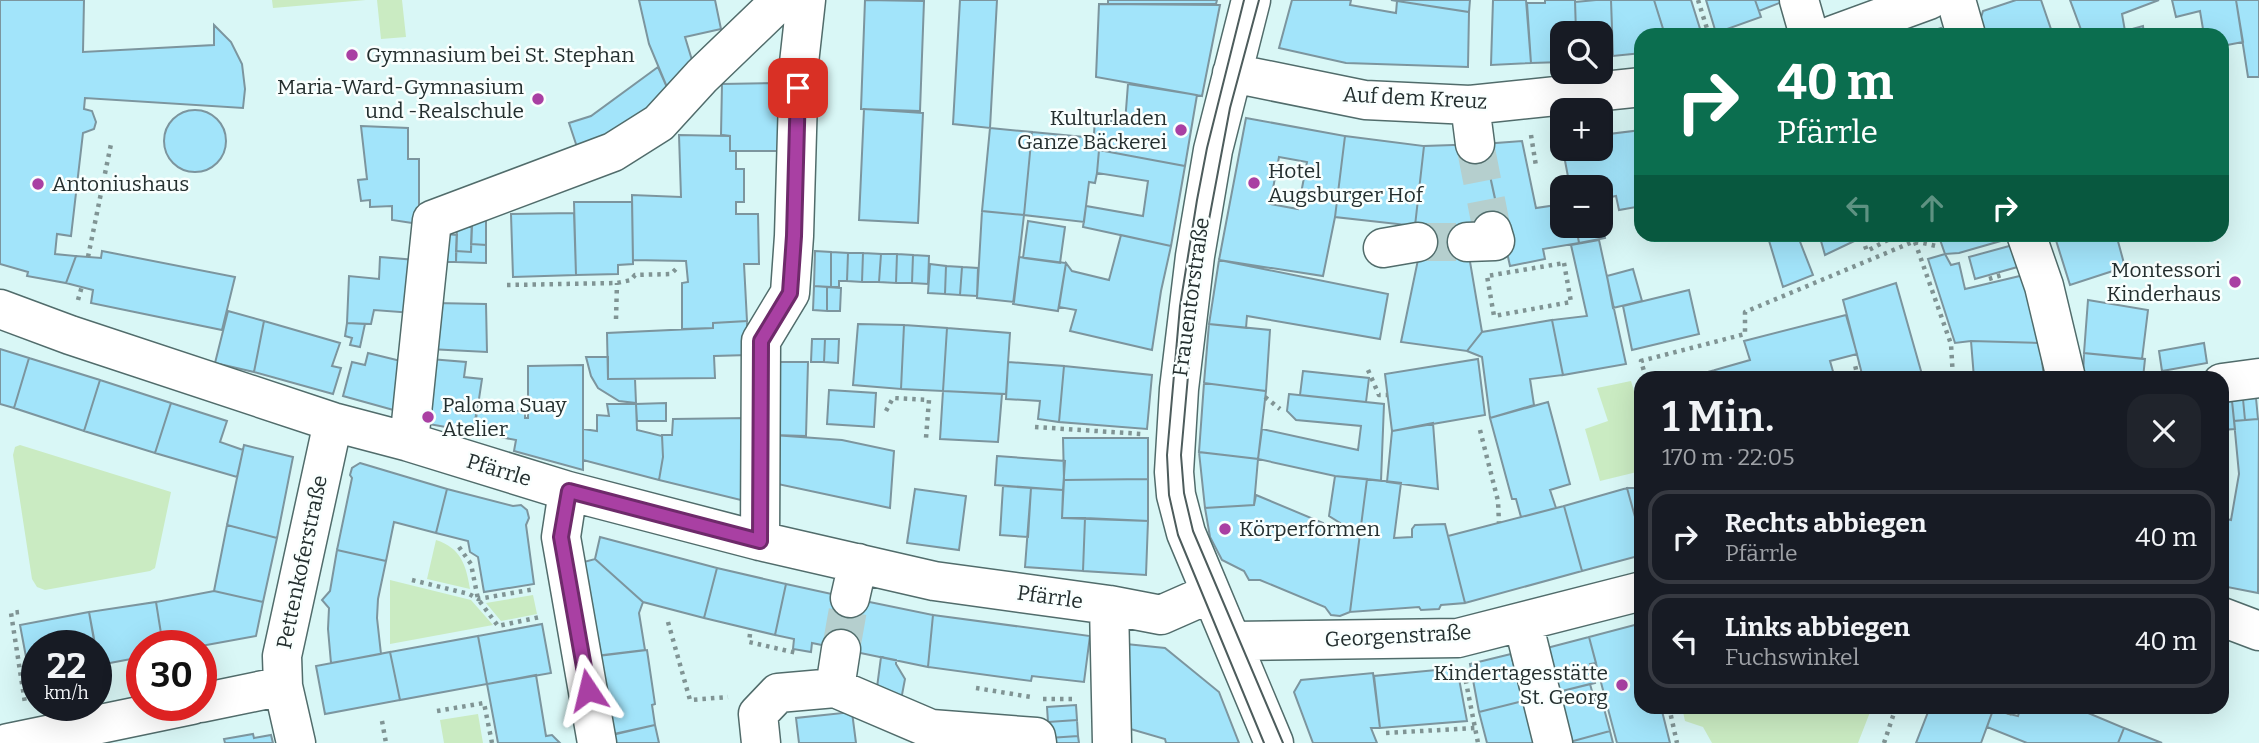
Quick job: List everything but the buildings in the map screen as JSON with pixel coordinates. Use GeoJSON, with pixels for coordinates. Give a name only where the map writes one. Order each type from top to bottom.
{"type":"FeatureCollection","features":[{"type":"Feature","properties":{"kind":"street"},"geometry":{"type":"LineString","coordinates":[[409,442],[432,220],[612,152],[659,123],[747,31],[781,0]]}},
{"type":"Feature","properties":{"kind":"street"},"geometry":{"type":"LineString","coordinates":[[760,541],[761,341],[790,293],[799,63],[806,0]]}},
{"type":"Feature","properties":{"kind":"street","name":"Frauentorstraße"},"geometry":{"type":"LineString","coordinates":[[1251,0],[1213,150],[1195,256],[1175,437],[1174,472],[1181,517],[1274,743]]}},
{"type":"Feature","properties":{"kind":"street"},"geometry":{"type":"LineString","coordinates":[[1799,0],[1807,28]]}},
{"type":"Feature","properties":{"kind":"street"},"geometry":{"type":"LineString","coordinates":[[1852,28],[1929,0]]}},
{"type":"Feature","properties":{"kind":"street"},"geometry":{"type":"LineString","coordinates":[[1956,0],[1964,28]]}},
{"type":"Feature","properties":{"kind":"street","name":"Auf dem Kreuz"},"geometry":{"type":"LineString","coordinates":[[1232,73],[1365,100],[1470,105],[1634,88]]}},
{"type":"Feature","properties":{"kind":"street"},"geometry":{"type":"LineString","coordinates":[[1470,105],[1475,145]]}},
{"type":"Feature","properties":{"kind":"street"},"geometry":{"type":"LineString","coordinates":[[2029,242],[2044,286],[2064,371]]}},
{"type":"Feature","properties":{"kind":"street","name":"Pfärrle"},"geometry":{"type":"LineString","coordinates":[[0,309],[70,335],[333,422],[409,442],[569,491],[760,541],[854,581],[934,580],[1161,615],[1211,593]]}},
{"type":"Feature","properties":{"kind":"street"},"geometry":{"type":"LineString","coordinates":[[2229,382],[2259,378]]}},
{"type":"Feature","properties":{"kind":"street","name":"Pettenkoferstraße"},"geometry":{"type":"LineString","coordinates":[[296,743],[283,686],[282,656],[333,422]]}},
{"type":"Feature","properties":{"kind":"street"},"geometry":{"type":"LineString","coordinates":[[569,491],[561,537],[597,743]]}},
{"type":"Feature","properties":{"kind":"street","name":"Georgenstraße"},"geometry":{"type":"LineString","coordinates":[[1233,642],[1458,638],[1634,593]]}},
{"type":"Feature","properties":{"kind":"street"},"geometry":{"type":"LineString","coordinates":[[1109,605],[1112,743]]}},
{"type":"Feature","properties":{"kind":"street"},"geometry":{"type":"LineString","coordinates":[[2229,620],[2259,631]]}},
{"type":"Feature","properties":{"kind":"street"},"geometry":{"type":"LineString","coordinates":[[1523,622],[1553,743]]}},
{"type":"Feature","properties":{"kind":"street"},"geometry":{"type":"LineString","coordinates":[[835,688],[841,649]]}},
{"type":"Feature","properties":{"kind":"street"},"geometry":{"type":"LineString","coordinates":[[217,700],[283,686]]}},
{"type":"Feature","properties":{"kind":"street"},"geometry":{"type":"LineString","coordinates":[[761,743],[758,714],[778,693],[835,688],[932,729],[1036,737],[1037,743]]}},
{"type":"Feature","properties":{"kind":"street"},"geometry":{"type":"LineString","coordinates":[[20,741],[126,719]]}},
{"type":"Feature","properties":{"kind":"path"},"geometry":{"type":"LineString","coordinates":[[1698,0],[1707,28]]}},
{"type":"Feature","properties":{"kind":"path"},"geometry":{"type":"LineString","coordinates":[[88,257],[111,144]]}},
{"type":"Feature","properties":{"kind":"path"},"geometry":{"type":"LineString","coordinates":[[1863,242],[1867,251],[1884,242]]}},
{"type":"Feature","properties":{"kind":"path"},"geometry":{"type":"LineString","coordinates":[[1644,371],[1641,361],[1745,334],[1745,312],[1913,242]]}},
{"type":"Feature","properties":{"kind":"path"},"geometry":{"type":"LineString","coordinates":[[1915,242],[1951,344],[1953,371]]}},
{"type":"Feature","properties":{"kind":"path"},"geometry":{"type":"LineString","coordinates":[[1919,242],[1936,246]]}},
{"type":"Feature","properties":{"kind":"path"},"geometry":{"type":"LineString","coordinates":[[1564,263],[1571,302],[1494,316],[1487,276],[1503,274],[1564,263]]}},
{"type":"Feature","properties":{"kind":"path"},"geometry":{"type":"LineString","coordinates":[[507,285],[617,283],[631,280],[635,275],[671,274],[679,266]]}},
{"type":"Feature","properties":{"kind":"path"},"geometry":{"type":"LineString","coordinates":[[616,320],[617,283]]}},
{"type":"Feature","properties":{"kind":"path"},"geometry":{"type":"LineString","coordinates":[[1856,371],[1855,365],[1859,364]]}},
{"type":"Feature","properties":{"kind":"path"},"geometry":{"type":"LineString","coordinates":[[1368,370],[1379,395],[1388,396]]}},
{"type":"Feature","properties":{"kind":"path"},"geometry":{"type":"LineString","coordinates":[[1265,397],[1280,409]]}},
{"type":"Feature","properties":{"kind":"path"},"geometry":{"type":"LineString","coordinates":[[886,411],[893,398],[929,400],[926,438]]}},
{"type":"Feature","properties":{"kind":"path"},"geometry":{"type":"LineString","coordinates":[[1035,427],[1175,437]]}},
{"type":"Feature","properties":{"kind":"path"},"geometry":{"type":"LineString","coordinates":[[1480,430],[1498,501],[1499,523]]}},
{"type":"Feature","properties":{"kind":"path"},"geometry":{"type":"LineString","coordinates":[[459,547],[471,564],[478,599]]}},
{"type":"Feature","properties":{"kind":"path"},"geometry":{"type":"LineString","coordinates":[[412,580],[469,594],[478,599],[498,626],[548,615]]}},
{"type":"Feature","properties":{"kind":"path"},"geometry":{"type":"LineString","coordinates":[[478,599],[543,587]]}},
{"type":"Feature","properties":{"kind":"path"},"geometry":{"type":"LineString","coordinates":[[19,612],[11,612],[20,741]]}},
{"type":"Feature","properties":{"kind":"path"},"geometry":{"type":"LineString","coordinates":[[668,622],[690,700],[778,693]]}},
{"type":"Feature","properties":{"kind":"path"},"geometry":{"type":"LineString","coordinates":[[1458,638],[1478,743]]}},
{"type":"Feature","properties":{"kind":"path"},"geometry":{"type":"LineString","coordinates":[[975,688],[1047,700],[1112,699]]}},
{"type":"Feature","properties":{"kind":"path"},"geometry":{"type":"LineString","coordinates":[[438,711],[484,703],[492,743]]}},
{"type":"Feature","properties":{"kind":"path"},"geometry":{"type":"LineString","coordinates":[[1671,714],[1677,743]]}},
{"type":"Feature","properties":{"kind":"path"},"geometry":{"type":"LineString","coordinates":[[1884,743],[1894,714]]}},
{"type":"Feature","properties":{"kind":"path"},"geometry":{"type":"LineString","coordinates":[[382,721],[386,743]]}},
{"type":"Feature","properties":{"kind":"path"},"geometry":{"type":"LineString","coordinates":[[1387,733],[1475,728]]}},
{"type":"Feature","properties":{"kind":"green space"},"geometry":{"type":"Polygon","coordinates":[[[272,0],[366,0],[273,8],[272,0]]]}},
{"type":"Feature","properties":{"kind":"green space"},"geometry":{"type":"Polygon","coordinates":[[[377,0],[402,0],[406,37],[381,39],[377,0]]]}},
{"type":"Feature","properties":{"kind":"green space"},"geometry":{"type":"Polygon","coordinates":[[[1631,381],[1634,391],[1634,473],[1600,481],[1585,429],[1608,421],[1597,388],[1631,381]]]}},
{"type":"Feature","properties":{"kind":"green space"},"geometry":{"type":"Polygon","coordinates":[[[20,445],[171,492],[155,568],[45,590],[37,587],[32,579],[13,455],[15,447],[20,445]]]}},
{"type":"Feature","properties":{"kind":"green space"},"geometry":{"type":"Polygon","coordinates":[[[436,540],[451,548],[461,558],[470,589],[427,579],[436,540]]]}},
{"type":"Feature","properties":{"kind":"green space"},"geometry":{"type":"Polygon","coordinates":[[[390,580],[471,600],[493,625],[390,644],[390,580]]]}},
{"type":"Feature","properties":{"kind":"green space"},"geometry":{"type":"Polygon","coordinates":[[[533,595],[537,614],[501,621],[486,603],[533,595]]]}},
{"type":"Feature","properties":{"kind":"green space"},"geometry":{"type":"Polygon","coordinates":[[[478,714],[483,743],[444,743],[440,720],[478,714]]]}},
{"type":"Feature","properties":{"kind":"green space"},"geometry":{"type":"Polygon","coordinates":[[[1684,714],[1869,714],[1858,743],[1712,743],[1703,727],[1685,721],[1684,714]]]}},
{"type":"Feature","properties":{"kind":"tunnel"},"geometry":{"type":"LineString","coordinates":[[1475,144],[1492,231]]}},
{"type":"Feature","properties":{"kind":"tunnel"},"geometry":{"type":"LineString","coordinates":[[1418,242],[1467,242]]}},
{"type":"Feature","properties":{"kind":"tunnel"},"geometry":{"type":"LineString","coordinates":[[841,649],[850,598]]}},
{"type":"Feature","properties":{"kind":"tram line"},"geometry":{"type":"LineString","coordinates":[[1244,0],[1207,148],[1197,200],[1180,306],[1167,455],[1169,495],[1178,535],[1264,743]]}},
{"type":"Feature","properties":{"kind":"tram line"},"geometry":{"type":"LineString","coordinates":[[1259,0],[1230,108],[1202,257],[1194,308],[1181,455],[1184,493],[1193,531],[1283,743]]}},
{"type":"Feature","properties":{"kind":"place","name":"Gymnasium bei St. Stephan"},"geometry":{"type":"Point","coordinates":[352,55]}},
{"type":"Feature","properties":{"kind":"place","name":"Maria-Ward-Gymnasium und -Realschule"},"geometry":{"type":"Point","coordinates":[538,99]}},
{"type":"Feature","properties":{"kind":"place","name":"Kulturladen Ganze Bäckerei"},"geometry":{"type":"Point","coordinates":[1181,130]}},
{"type":"Feature","properties":{"kind":"place","name":"Hotel Augsburger Hof"},"geometry":{"type":"Point","coordinates":[1254,183]}},
{"type":"Feature","properties":{"kind":"place","name":"Antoniushaus"},"geometry":{"type":"Point","coordinates":[38,184]}},
{"type":"Feature","properties":{"kind":"place","name":"Montessori Kinderhaus"},"geometry":{"type":"Point","coordinates":[2235,282]}},
{"type":"Feature","properties":{"kind":"place","name":"Paloma Suay Atelier"},"geometry":{"type":"Point","coordinates":[428,417]}},
{"type":"Feature","properties":{"kind":"place","name":"Körperformen"},"geometry":{"type":"Point","coordinates":[1225,529]}},
{"type":"Feature","properties":{"kind":"place","name":"Kindertagesstätte St. Georg"},"geometry":{"type":"Point","coordinates":[1622,685]}},
{"type":"Feature","properties":{"kind":"route"},"geometry":{"type":"LineString","coordinates":[[588,690],[561,537],[569,491],[760,541],[761,341],[790,293],[798,88]]}}]}
